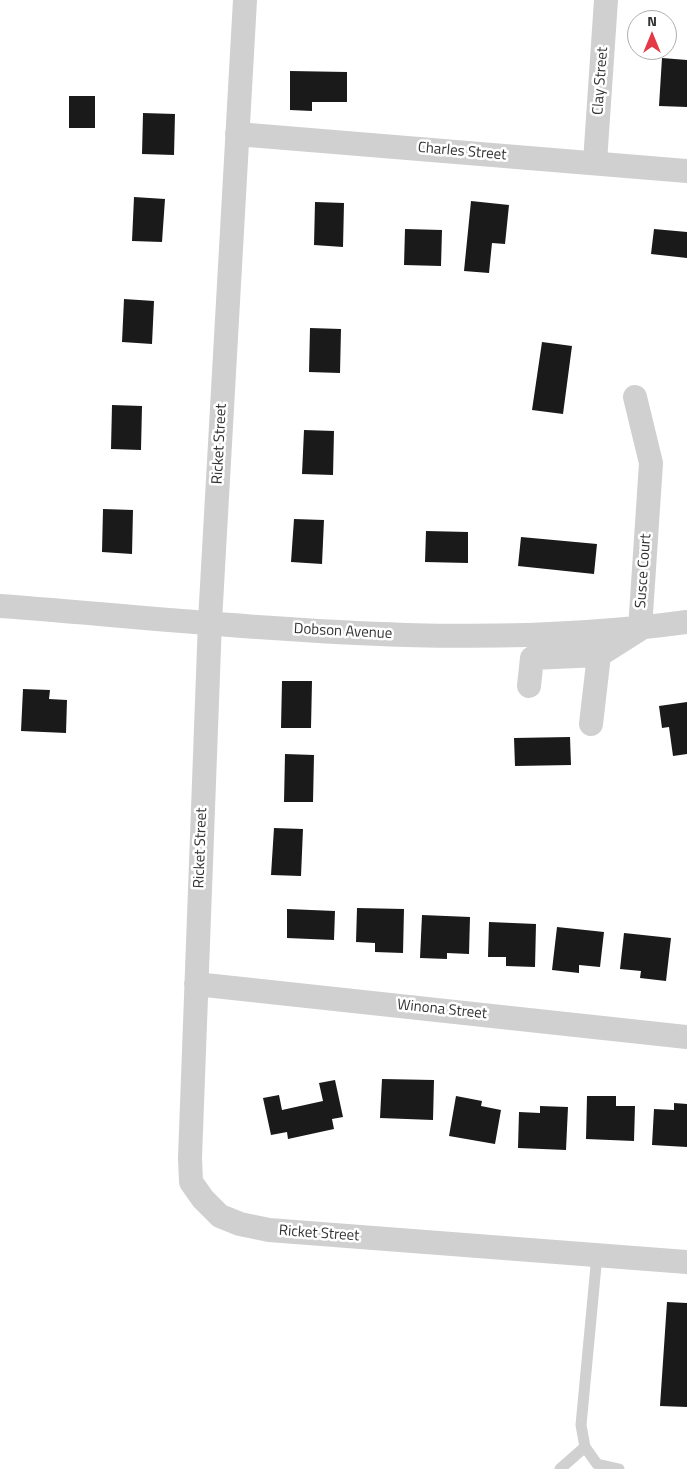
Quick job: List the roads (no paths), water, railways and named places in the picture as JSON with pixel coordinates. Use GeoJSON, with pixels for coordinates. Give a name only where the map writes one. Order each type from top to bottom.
{"type":"FeatureCollection","features":[{"type":"Feature","properties":{"kind":"street","name":"Ricket Street"},"geometry":{"type":"LineString","coordinates":[[245,0],[210,622],[190,1158],[191,1182],[203,1199],[220,1216],[240,1224],[269,1230],[687,1262]]}},
{"type":"Feature","properties":{"kind":"street","name":"Clay Street"},"geometry":{"type":"LineString","coordinates":[[595,162],[606,0]]}},
{"type":"Feature","properties":{"kind":"street","name":"Charles Street"},"geometry":{"type":"LineString","coordinates":[[237,134],[687,171]]}},
{"type":"Feature","properties":{"kind":"street","name":"Susce Court"},"geometry":{"type":"LineString","coordinates":[[599,655],[640,628],[651,463],[635,397]]}},
{"type":"Feature","properties":{"kind":"street","name":"Dobson Avenue"},"geometry":{"type":"LineString","coordinates":[[0,606],[353,634],[391,635],[496,637],[640,628],[687,622]]}},
{"type":"Feature","properties":{"kind":"street"},"geometry":{"type":"LineString","coordinates":[[529,686],[532,658],[599,655],[591,724]]}},
{"type":"Feature","properties":{"kind":"street","name":"Winona Street"},"geometry":{"type":"LineString","coordinates":[[196,984],[687,1037]]}},
{"type":"Feature","properties":{"kind":"lane"},"geometry":{"type":"LineString","coordinates":[[597,1255],[581,1425],[586,1447],[597,1464],[618,1469]]}},
{"type":"Feature","properties":{"kind":"lane"},"geometry":{"type":"LineString","coordinates":[[560,1469],[586,1447]]}}]}
